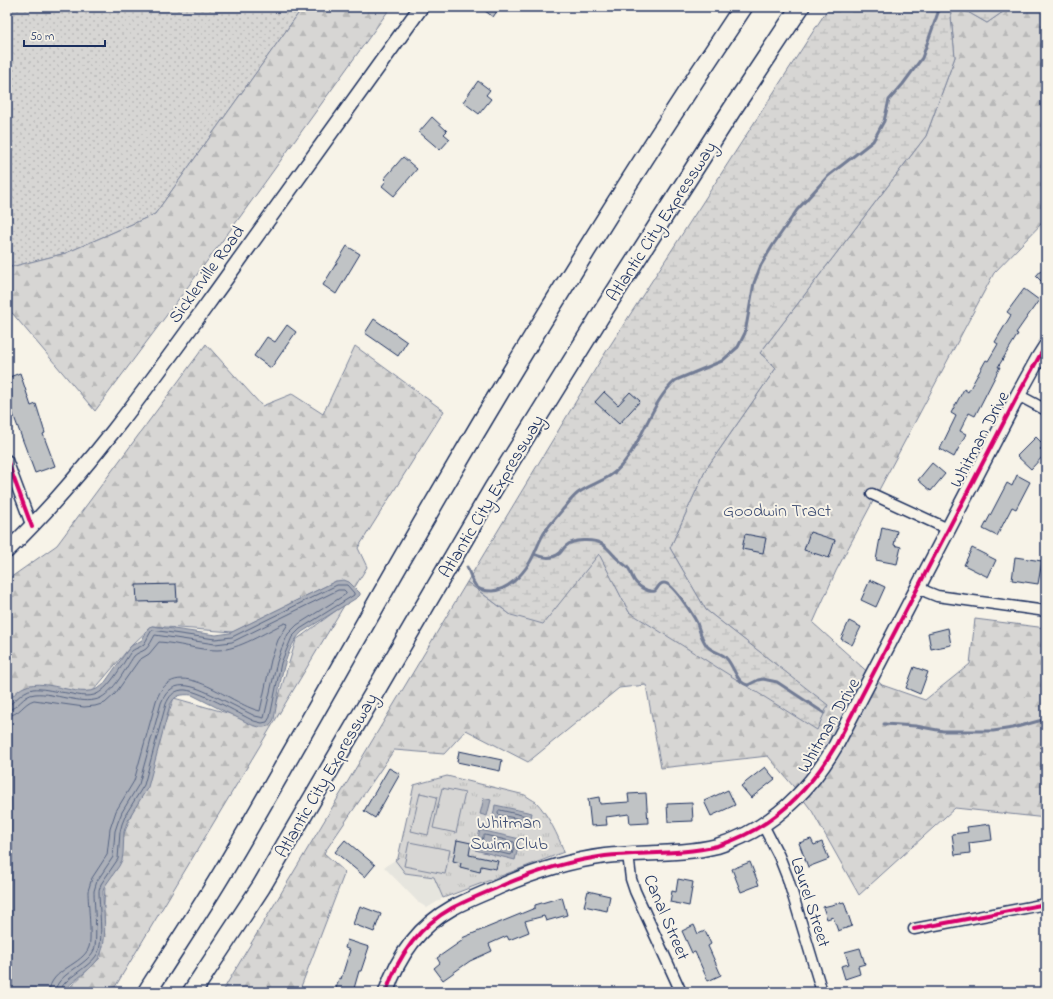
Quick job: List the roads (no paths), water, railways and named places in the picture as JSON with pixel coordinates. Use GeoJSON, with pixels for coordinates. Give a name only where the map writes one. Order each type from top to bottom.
{"type":"FeatureCollection","features":[{"type":"Feature","properties":{"kind":"highway"},"geometry":{"type":"LineString","coordinates":[[147,992],[232,857],[437,498],[524,352],[608,214],[743,7]]}},
{"type":"Feature","properties":{"kind":"highway","name":"Atlantic City Expressway"},"geometry":{"type":"LineString","coordinates":[[192,992],[261,887],[493,489],[609,301],[735,104],[800,7]]}},
{"type":"Feature","properties":{"kind":"street","name":"Sicklerville Road"},"geometry":{"type":"LineString","coordinates":[[7,552],[70,485],[153,380],[421,7]]}},
{"type":"Feature","properties":{"kind":"street","name":"Whitman Drive"},"geometry":{"type":"LineString","coordinates":[[386,992],[396,967],[410,945],[429,925],[451,909],[543,869],[582,859],[628,854],[692,850],[705,848],[732,840],[763,825],[800,794],[830,756],[1018,395],[1046,346]]}},
{"type":"Feature","properties":{"kind":"street"},"geometry":{"type":"LineString","coordinates":[[1018,395],[1046,410]]}},
{"type":"Feature","properties":{"kind":"street"},"geometry":{"type":"LineString","coordinates":[[7,460],[32,527]]}},
{"type":"Feature","properties":{"kind":"street"},"geometry":{"type":"LineString","coordinates":[[872,494],[948,529]]}},
{"type":"Feature","properties":{"kind":"street"},"geometry":{"type":"LineString","coordinates":[[919,587],[937,596],[1046,611]]}},
{"type":"Feature","properties":{"kind":"street","name":"Laurel Street"},"geometry":{"type":"LineString","coordinates":[[763,825],[786,872],[822,992]]}},
{"type":"Feature","properties":{"kind":"street","name":"Canal Street"},"geometry":{"type":"LineString","coordinates":[[628,854],[631,879],[635,891],[681,992]]}},
{"type":"Feature","properties":{"kind":"street"},"geometry":{"type":"LineString","coordinates":[[914,930],[1046,904]]}},
{"type":"Feature","properties":{"kind":"water"},"geometry":{"type":"Polygon","coordinates":[[[344,580],[349,582],[360,593],[360,595],[302,632],[295,640],[282,673],[274,719],[270,725],[259,727],[252,725],[192,695],[182,695],[174,699],[170,705],[148,787],[126,825],[122,860],[103,891],[105,929],[103,948],[100,956],[91,967],[70,984],[63,992],[7,992],[7,702],[21,688],[33,684],[54,686],[76,691],[95,690],[103,685],[131,646],[142,640],[149,627],[152,626],[216,635],[230,633],[336,581],[344,580]]]}},
{"type":"Feature","properties":{"kind":"water"},"geometry":{"type":"Polygon","coordinates":[[[484,798],[491,800],[487,816],[480,814],[484,798]]]}},
{"type":"Feature","properties":{"kind":"water"},"geometry":{"type":"Polygon","coordinates":[[[495,805],[532,813],[529,826],[493,817],[495,805]]]}},
{"type":"Feature","properties":{"kind":"water"},"geometry":{"type":"Polygon","coordinates":[[[480,830],[520,839],[515,860],[475,850],[480,830]]]}},
{"type":"Feature","properties":{"kind":"waterway"},"geometry":{"type":"LineString","coordinates":[[467,567],[474,584],[481,590],[498,590],[514,581],[530,562],[546,530],[573,498],[583,490],[612,475],[629,456],[653,410],[667,389],[676,380],[722,361],[738,347],[745,333],[754,283],[761,265],[797,210],[828,176],[873,141],[884,121],[889,100],[922,58],[940,7]]}},
{"type":"Feature","properties":{"kind":"waterway"},"geometry":{"type":"LineString","coordinates":[[534,554],[541,557],[554,557],[569,544],[584,540],[602,544],[630,570],[634,581],[642,588],[649,591],[655,591],[662,583],[668,584],[682,600],[695,619],[702,638],[707,646],[725,657],[738,678],[744,684],[748,685],[763,679],[777,682],[824,713]]}},
{"type":"Feature","properties":{"kind":"waterway"},"geometry":{"type":"LineString","coordinates":[[884,724],[916,726],[943,731],[993,731],[1013,728],[1046,719]]}},
{"type":"Feature","properties":{"kind":"park label","name":"Goodwin Tract"},"geometry":{"type":"Point","coordinates":[777,510]}},
{"type":"Feature","properties":{"kind":"park label","name":"Whitman Swim Club"},"geometry":{"type":"Point","coordinates":[509,832]}}]}
